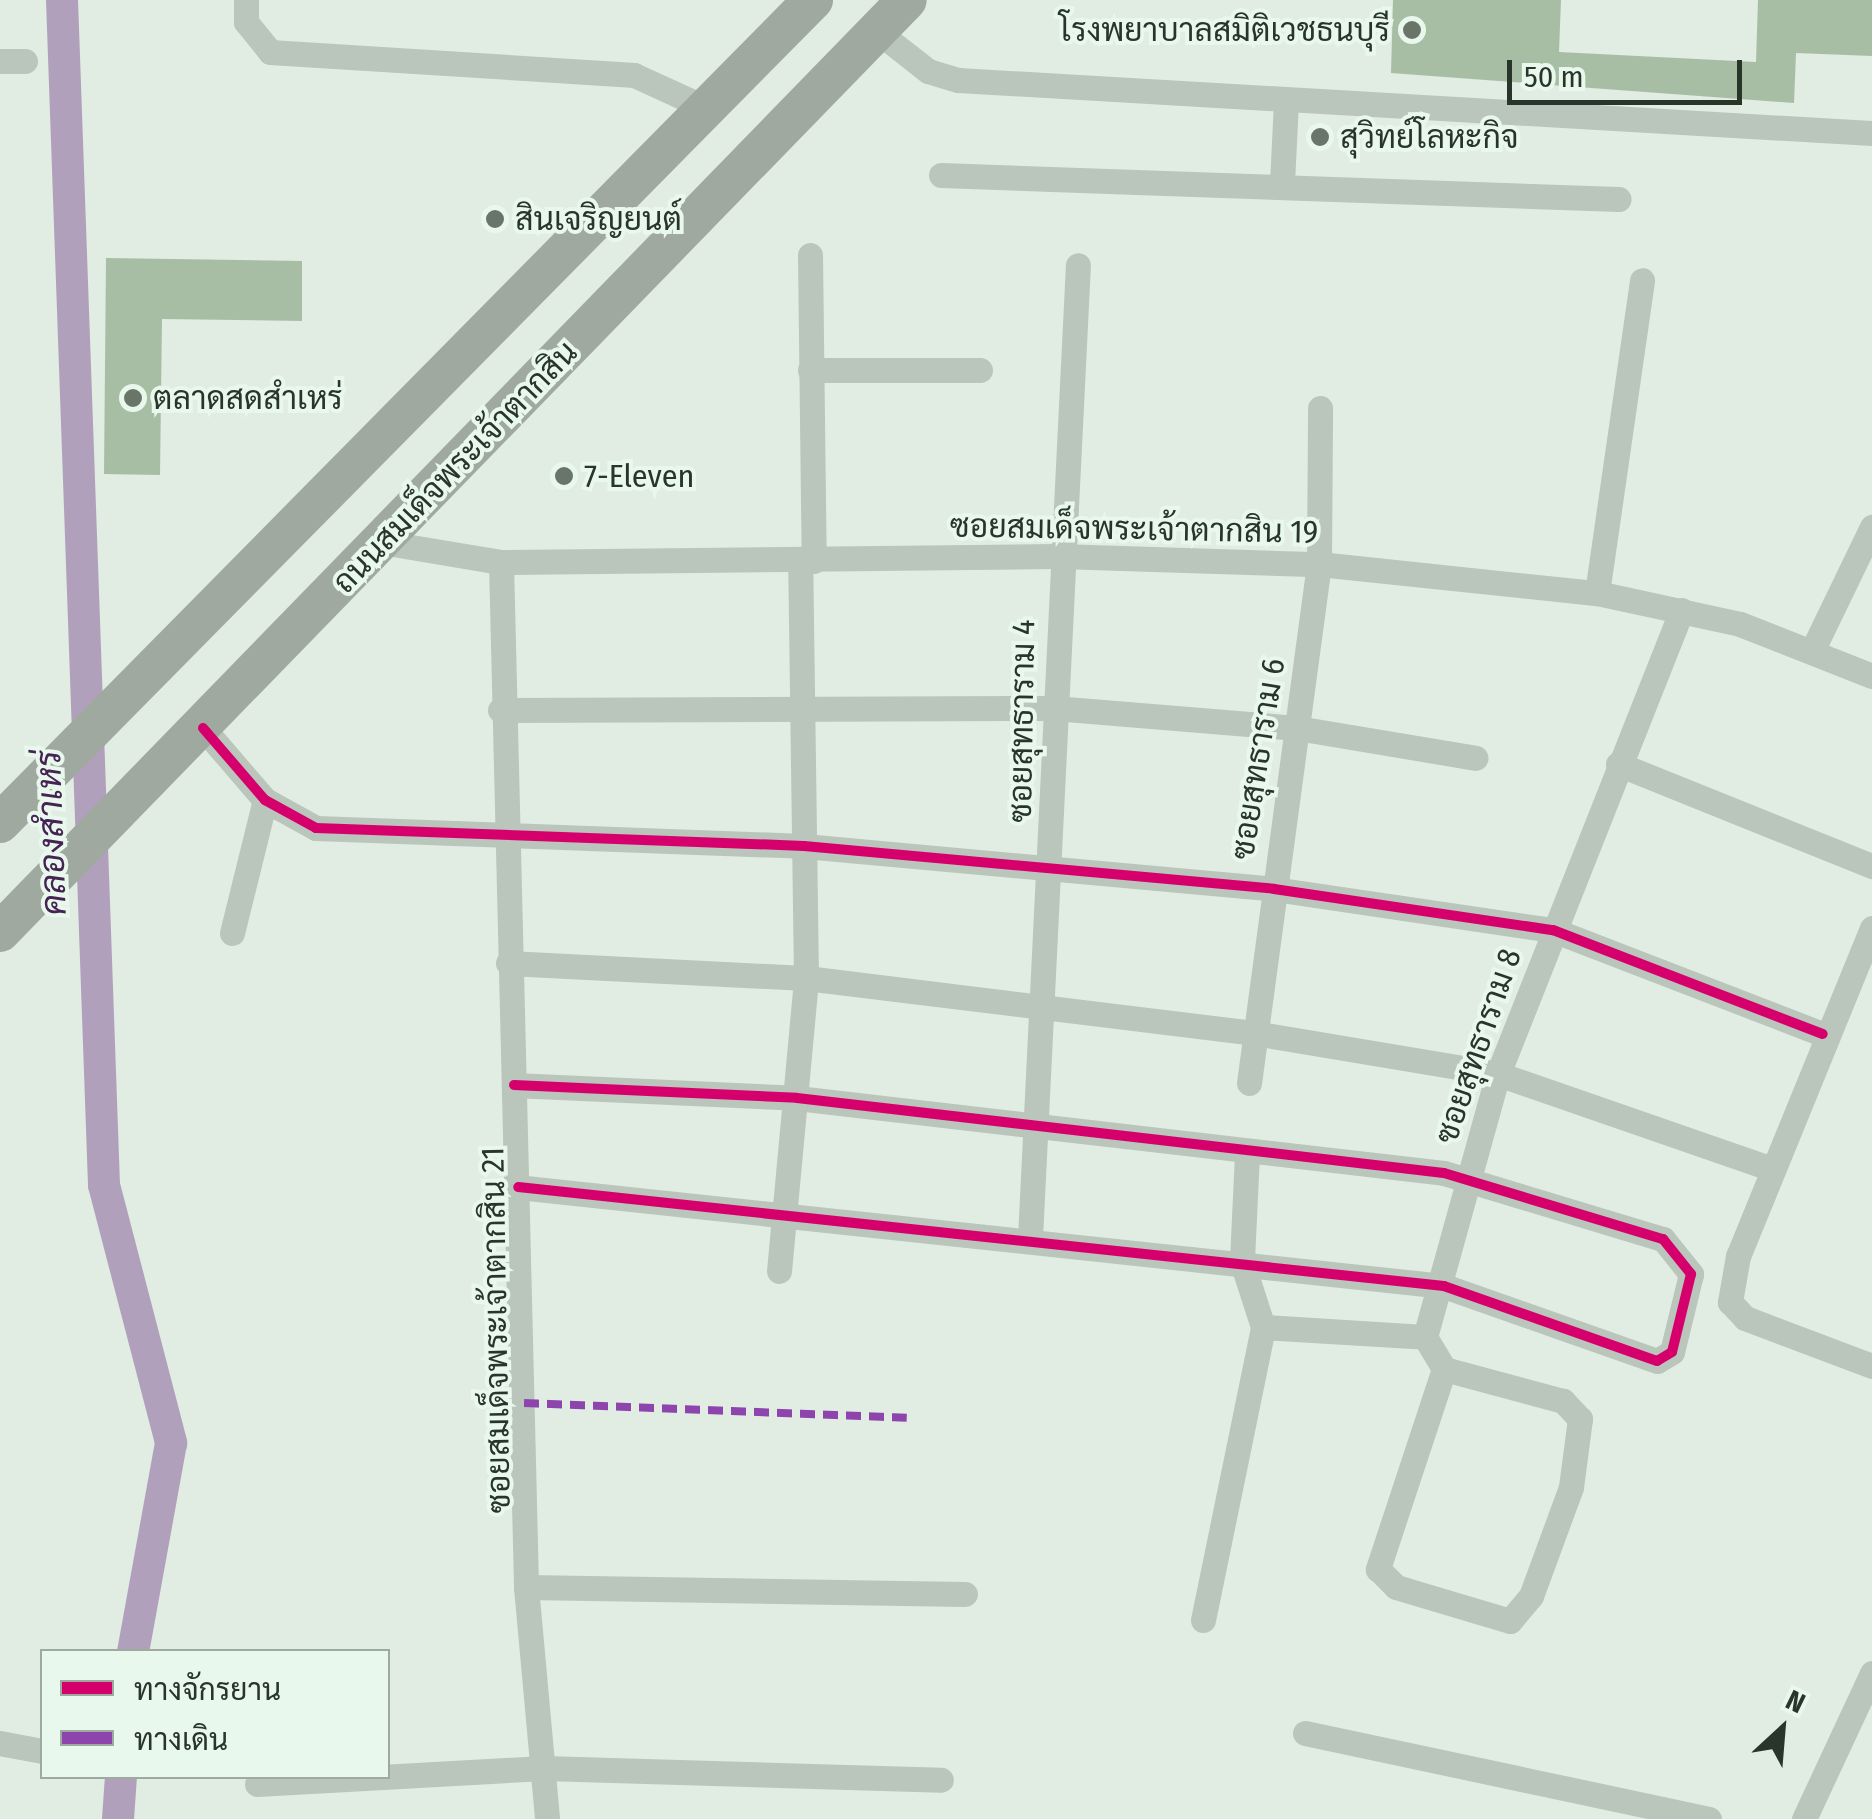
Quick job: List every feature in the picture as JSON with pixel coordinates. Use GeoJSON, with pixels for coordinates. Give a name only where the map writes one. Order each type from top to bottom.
{"type":"FeatureCollection","features":[{"type":"Feature","properties":{"kind":"main road","name":"ถนนสมเด็จพระเจ้าตากสิน"},"geometry":{"type":"LineString","coordinates":[[0,932],[203,728],[908,0]]}},
{"type":"Feature","properties":{"kind":"main road"},"geometry":{"type":"LineString","coordinates":[[0,823],[706,108],[803,4]]}},
{"type":"Feature","properties":{"kind":"street"},"geometry":{"type":"LineString","coordinates":[[246,0],[246,22],[270,52],[634,76],[706,108]]}},
{"type":"Feature","properties":{"kind":"street"},"geometry":{"type":"LineString","coordinates":[[878,31],[928,71],[958,80],[1872,133]]}},
{"type":"Feature","properties":{"kind":"street"},"geometry":{"type":"LineString","coordinates":[[1282,183],[1286,100]]}},
{"type":"Feature","properties":{"kind":"street"},"geometry":{"type":"LineString","coordinates":[[941,174],[1282,183],[1618,199]]}},
{"type":"Feature","properties":{"kind":"street"},"geometry":{"type":"LineString","coordinates":[[779,1271],[806,978],[802,704],[810,254]]}},
{"type":"Feature","properties":{"kind":"street","name":"ซอยสุทธาราม 4"},"geometry":{"type":"LineString","coordinates":[[1030,1238],[1040,1012],[1052,866],[1058,556],[1078,265]]}},
{"type":"Feature","properties":{"kind":"street"},"geometry":{"type":"LineString","coordinates":[[1597,592],[1642,280]]}},
{"type":"Feature","properties":{"kind":"street"},"geometry":{"type":"LineString","coordinates":[[810,370],[980,370]]}},
{"type":"Feature","properties":{"kind":"street","name":"ซอยสุทธาราม 6"},"geometry":{"type":"LineString","coordinates":[[1249,1083],[1270,888],[1319,564],[1320,408]]}},
{"type":"Feature","properties":{"kind":"street"},"geometry":{"type":"LineString","coordinates":[[1812,652],[1872,527]]}},
{"type":"Feature","properties":{"kind":"street","name":"ซอยสมเด็จพระเจ้าตากสิน 19"},"geometry":{"type":"LineString","coordinates":[[382,542],[501,562],[1058,556],[1319,564],[1597,592],[1682,610],[1872,676]]}},
{"type":"Feature","properties":{"kind":"street","name":"ซอยสมเด็จพระเจ้าตากสิน 21"},"geometry":{"type":"LineString","coordinates":[[501,562],[503,840],[518,1187],[526,1587],[548,1819]]}},
{"type":"Feature","properties":{"kind":"street","name":"ซอยสุทธาราม 8"},"geometry":{"type":"LineString","coordinates":[[1425,1337],[1444,1286],[1468,1178],[1498,1074],[1682,610]]}},
{"type":"Feature","properties":{"kind":"street"},"geometry":{"type":"LineString","coordinates":[[500,710],[802,704],[1054,708],[1296,728],[1476,758]]}},
{"type":"Feature","properties":{"kind":"street"},"geometry":{"type":"LineString","coordinates":[[203,728],[264,800],[316,828],[503,840],[804,846],[1270,888],[1554,930],[1823,1034]]}},
{"type":"Feature","properties":{"kind":"street"},"geometry":{"type":"LineString","coordinates":[[1618,764],[1872,866]]}},
{"type":"Feature","properties":{"kind":"street"},"geometry":{"type":"LineString","coordinates":[[232,932],[264,800]]}},
{"type":"Feature","properties":{"kind":"street"},"geometry":{"type":"LineString","coordinates":[[1872,928],[1823,1034],[1738,1256],[1730,1302],[1744,1318],[1872,1366]]}},
{"type":"Feature","properties":{"kind":"street"},"geometry":{"type":"LineString","coordinates":[[508,964],[806,978],[1040,1012],[1254,1033],[1498,1074],[1773,1169]]}},
{"type":"Feature","properties":{"kind":"street"},"geometry":{"type":"LineString","coordinates":[[514,1084],[797,1098],[1033,1132],[1468,1178],[1663,1240],[1691,1274],[1672,1352],[1657,1361],[1444,1286],[1030,1238],[518,1187]]}},
{"type":"Feature","properties":{"kind":"street"},"geometry":{"type":"LineString","coordinates":[[1203,1620],[1264,1327],[1242,1262],[1247,1154]]}},
{"type":"Feature","properties":{"kind":"street"},"geometry":{"type":"LineString","coordinates":[[1264,1327],[1425,1337],[1444,1368],[1562,1401],[1580,1419],[1570,1487],[1531,1596],[1510,1621],[1396,1587],[1378,1569],[1444,1368]]}},
{"type":"Feature","properties":{"kind":"street"},"geometry":{"type":"LineString","coordinates":[[526,1587],[965,1594]]}},
{"type":"Feature","properties":{"kind":"street"},"geometry":{"type":"LineString","coordinates":[[1804,1819],[1872,1673]]}},
{"type":"Feature","properties":{"kind":"street"},"geometry":{"type":"LineString","coordinates":[[1305,1733],[1709,1819]]}},
{"type":"Feature","properties":{"kind":"street"},"geometry":{"type":"LineString","coordinates":[[0,1743],[40,1751]]}},
{"type":"Feature","properties":{"kind":"street"},"geometry":{"type":"LineString","coordinates":[[390,1777],[544,1768],[940,1780]]}},
{"type":"Feature","properties":{"kind":"street"},"geometry":{"type":"LineString","coordinates":[[258,1784],[347,1779]]}},
{"type":"Feature","properties":{"kind":"building"},"geometry":{"type":"Polygon","coordinates":[[[1393,0],[1561,0],[1559,52],[1756,62],[1758,0],[1872,0],[1872,56],[1796,53],[1794,103],[1391,73],[1393,0]]]}},
{"type":"Feature","properties":{"kind":"building","name":"ตลาดสดสำเหร่"},"geometry":{"type":"Polygon","coordinates":[[[106,258],[302,261],[302,321],[162,319],[160,475],[104,474],[106,258]]]}},
{"type":"Feature","properties":{"kind":"waterway","name":"คลองสำเหร่"},"geometry":{"type":"LineString","coordinates":[[62,0],[104,1185],[171,1443],[134,1649]]}},
{"type":"Feature","properties":{"kind":"waterway","name":"คลองสำเหร่"},"geometry":{"type":"LineString","coordinates":[[118,1819],[121,1779]]}},
{"type":"Feature","properties":{"kind":"marked path"},"geometry":{"type":"LineString","coordinates":[[524,1403],[907,1418]]}},
{"type":"Feature","properties":{"kind":"cycle path"},"geometry":{"type":"LineString","coordinates":[[203,728],[265,800],[316,828],[804,846],[1274,889],[1553,930],[1823,1034]]}},
{"type":"Feature","properties":{"kind":"cycle path"},"geometry":{"type":"LineString","coordinates":[[514,1085],[797,1098],[1444,1173],[1663,1239],[1691,1274],[1672,1352],[1657,1361],[1444,1286],[518,1187]]}},
{"type":"Feature","properties":{"kind":"place","name":"โรงพยาบาลสมิติเวชธนบุรี"},"geometry":{"type":"Point","coordinates":[1412,30]}},
{"type":"Feature","properties":{"kind":"place","name":"สุวิทย์โลหะกิจ"},"geometry":{"type":"Point","coordinates":[1320,137]}},
{"type":"Feature","properties":{"kind":"place","name":"สินเจริญยนต์"},"geometry":{"type":"Point","coordinates":[495,219]}},
{"type":"Feature","properties":{"kind":"place","name":"ตลาดสดสำเหร่"},"geometry":{"type":"Point","coordinates":[133,398]}},
{"type":"Feature","properties":{"kind":"place","name":"7-Eleven"},"geometry":{"type":"Point","coordinates":[564,476]}}]}
